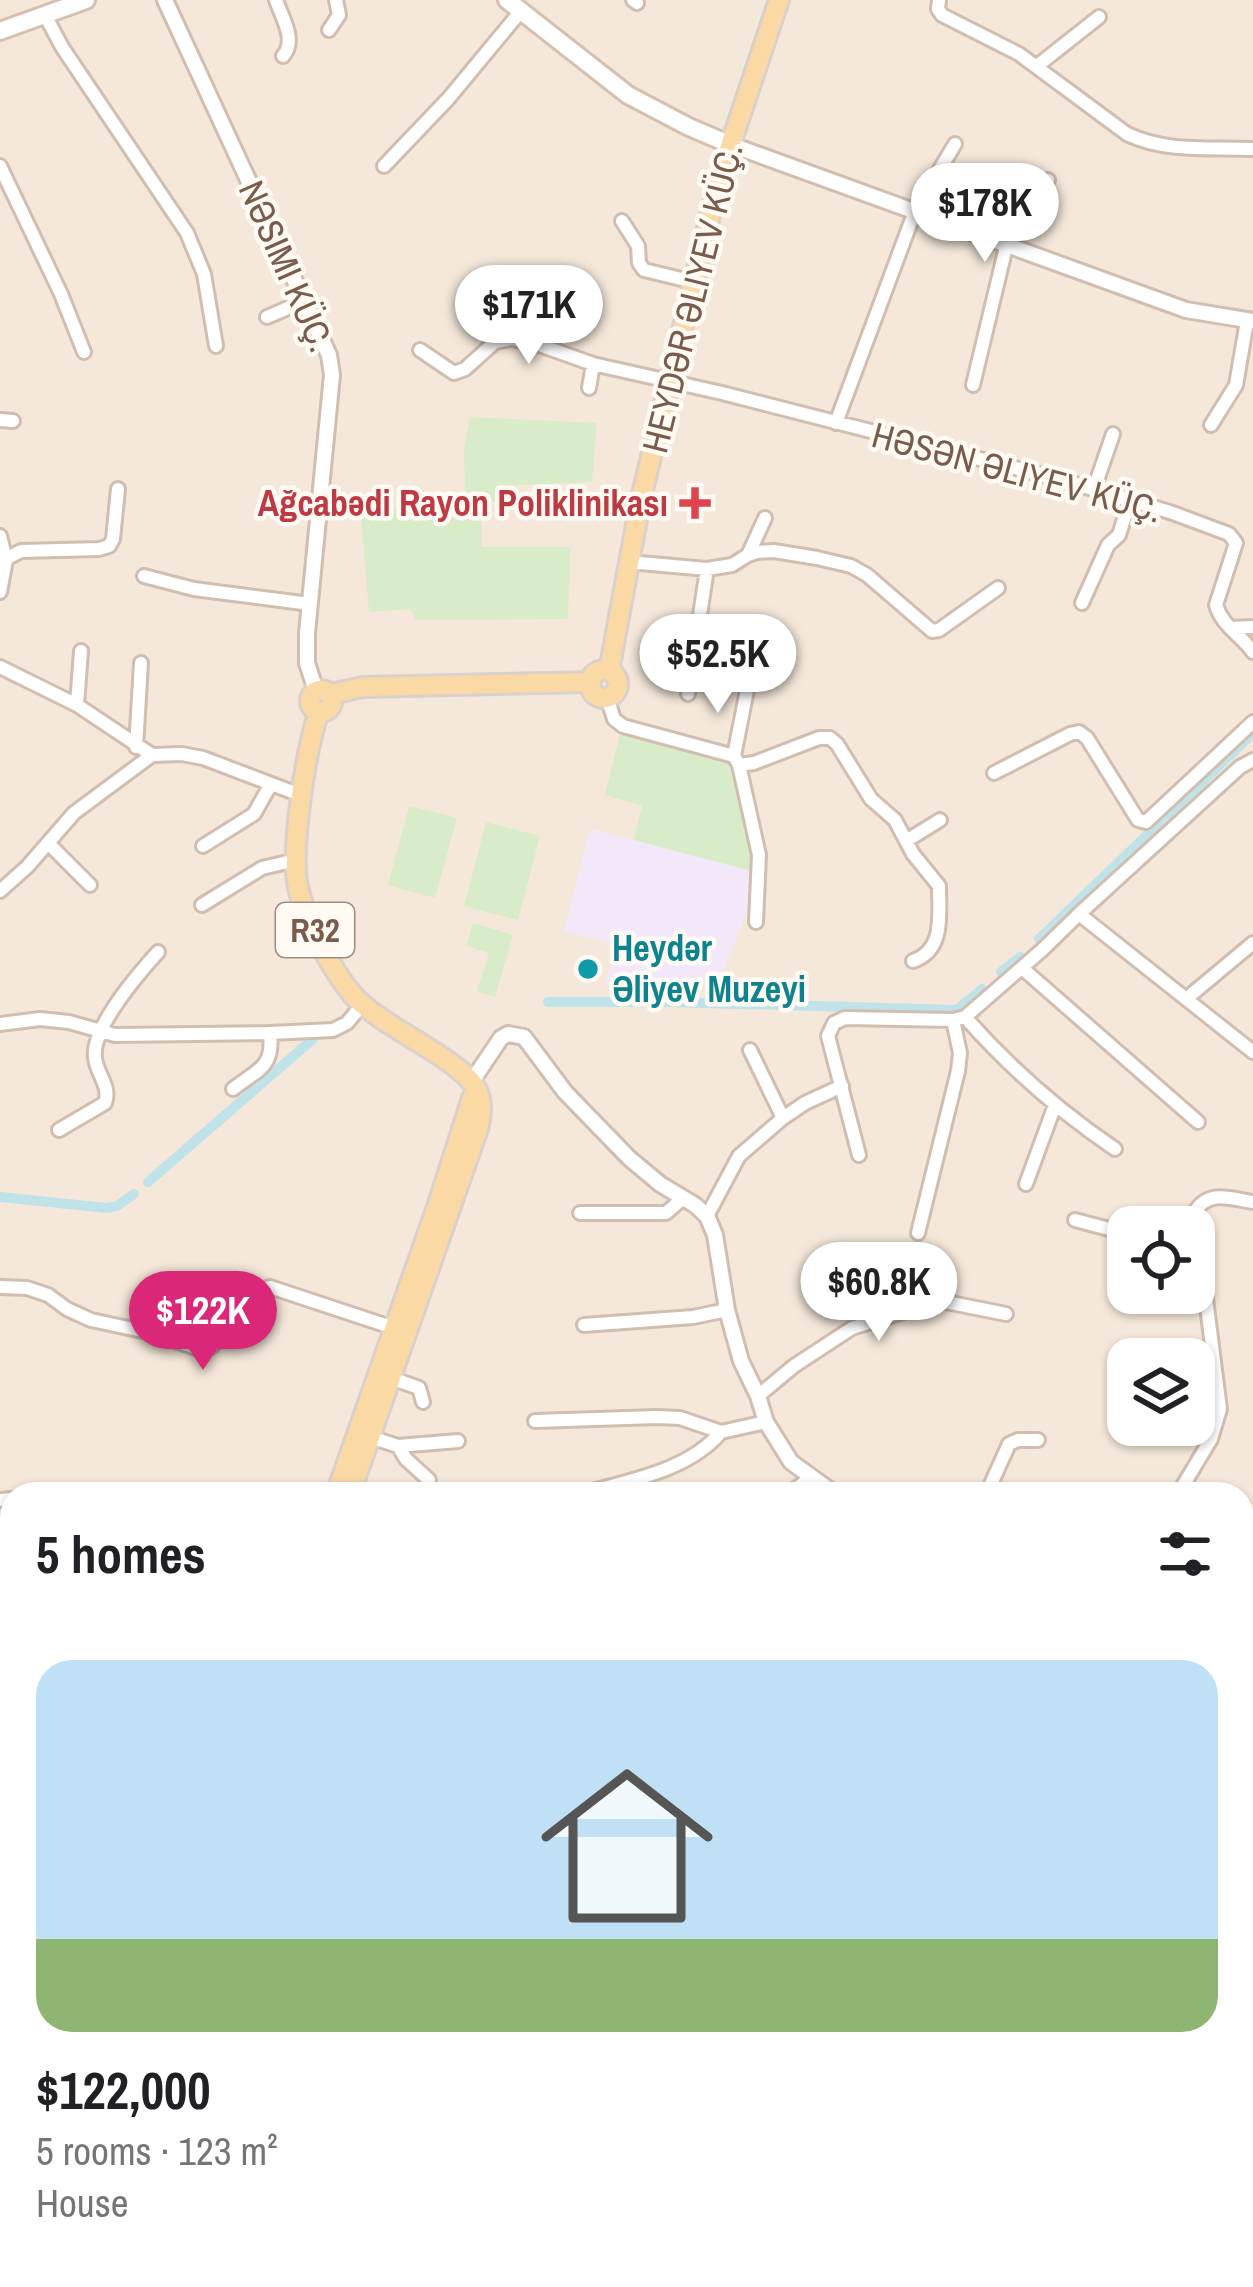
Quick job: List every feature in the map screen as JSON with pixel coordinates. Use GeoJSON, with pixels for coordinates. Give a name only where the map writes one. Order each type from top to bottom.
{"type":"FeatureCollection","features":[{"type":"Feature","properties":{"kind":"main road"},"geometry":{"type":"LineString","coordinates":[[0,32],[86,0]]}},
{"type":"Feature","properties":{"kind":"main road","name":"HEYDƏR ƏLIYEV KÜÇ."},"geometry":{"type":"LineString","coordinates":[[610,671],[641,498],[729,143],[779,0]]}},
{"type":"Feature","properties":{"kind":"main road"},"geometry":{"type":"LineString","coordinates":[[514,6],[628,95],[729,143]]}},
{"type":"Feature","properties":{"kind":"main road"},"geometry":{"type":"LineString","coordinates":[[323,693],[362,687],[591,682],[600,671],[610,671],[618,687],[608,697],[597,696],[591,682]]}},
{"type":"Feature","properties":{"kind":"main road","name":"R32"},"geometry":{"type":"LineString","coordinates":[[323,693],[312,694],[310,705],[319,712],[309,745],[296,860],[298,887],[314,929],[341,979],[362,1005],[472,1081]]}},
{"type":"Feature","properties":{"kind":"main road"},"geometry":{"type":"LineString","coordinates":[[340,1482],[470,1113],[472,1081]]}},
{"type":"Feature","properties":{"kind":"main road"},"geometry":{"type":"LineString","coordinates":[[354,1482],[479,1126],[481,1100],[472,1081]]}},
{"type":"Feature","properties":{"kind":"street","name":"NƏSIMI KÜÇ."},"geometry":{"type":"LineString","coordinates":[[165,0],[329,355],[332,375],[307,663],[323,693]]}},
{"type":"Feature","properties":{"kind":"street"},"geometry":{"type":"LineString","coordinates":[[276,0],[290,38],[289,51],[283,56]]}},
{"type":"Feature","properties":{"kind":"street"},"geometry":{"type":"LineString","coordinates":[[329,30],[339,15],[336,0]]}},
{"type":"Feature","properties":{"kind":"street"},"geometry":{"type":"LineString","coordinates":[[939,0],[942,14],[1037,66],[1127,134],[1147,143],[1181,148],[1253,149]]}},
{"type":"Feature","properties":{"kind":"street"},"geometry":{"type":"LineString","coordinates":[[384,166],[448,99],[514,6]]}},
{"type":"Feature","properties":{"kind":"street"},"geometry":{"type":"LineString","coordinates":[[45,15],[187,232],[204,274],[216,346]]}},
{"type":"Feature","properties":{"kind":"street"},"geometry":{"type":"LineString","coordinates":[[1037,66],[1099,17]]}},
{"type":"Feature","properties":{"kind":"street"},"geometry":{"type":"LineString","coordinates":[[729,143],[1186,310],[1250,321],[1236,385],[1211,425]]}},
{"type":"Feature","properties":{"kind":"street"},"geometry":{"type":"LineString","coordinates":[[836,423],[914,211],[955,145]]}},
{"type":"Feature","properties":{"kind":"street"},"geometry":{"type":"LineString","coordinates":[[0,166],[84,352]]}},
{"type":"Feature","properties":{"kind":"street"},"geometry":{"type":"LineString","coordinates":[[973,385],[1006,247],[1048,180]]}},
{"type":"Feature","properties":{"kind":"street"},"geometry":{"type":"LineString","coordinates":[[622,220],[638,246],[644,270],[694,283]]}},
{"type":"Feature","properties":{"kind":"street"},"geometry":{"type":"LineString","coordinates":[[267,317],[304,301]]}},
{"type":"Feature","properties":{"kind":"street"},"geometry":{"type":"LineString","coordinates":[[420,350],[454,373],[465,369],[495,343],[523,341],[517,310]]}},
{"type":"Feature","properties":{"kind":"street","name":"HƏSƏN ƏLIYEV KÜÇ."},"geometry":{"type":"LineString","coordinates":[[523,341],[593,364],[1094,489],[1229,534],[1236,543],[1216,605],[1230,628]]}},
{"type":"Feature","properties":{"kind":"street"},"geometry":{"type":"LineString","coordinates":[[589,388],[593,364]]}},
{"type":"Feature","properties":{"kind":"street"},"geometry":{"type":"LineString","coordinates":[[1094,489],[1113,434]]}},
{"type":"Feature","properties":{"kind":"street"},"geometry":{"type":"LineString","coordinates":[[3,561],[21,551],[109,546],[118,489]]}},
{"type":"Feature","properties":{"kind":"street"},"geometry":{"type":"LineString","coordinates":[[1082,603],[1108,545],[1118,535],[1130,500]]}},
{"type":"Feature","properties":{"kind":"street"},"geometry":{"type":"LineString","coordinates":[[748,554],[765,518]]}},
{"type":"Feature","properties":{"kind":"street"},"geometry":{"type":"LineString","coordinates":[[0,536],[0,592]]}},
{"type":"Feature","properties":{"kind":"street"},"geometry":{"type":"LineString","coordinates":[[629,562],[707,569],[732,565],[748,554],[774,551],[851,566],[868,575],[932,631],[998,588]]}},
{"type":"Feature","properties":{"kind":"street"},"geometry":{"type":"LineString","coordinates":[[688,694],[707,569]]}},
{"type":"Feature","properties":{"kind":"street"},"geometry":{"type":"LineString","coordinates":[[144,576],[194,589],[310,604]]}},
{"type":"Feature","properties":{"kind":"street"},"geometry":{"type":"LineString","coordinates":[[1230,628],[1253,627]]}},
{"type":"Feature","properties":{"kind":"street"},"geometry":{"type":"LineString","coordinates":[[1230,628],[1253,652]]}},
{"type":"Feature","properties":{"kind":"street"},"geometry":{"type":"LineString","coordinates":[[77,705],[80,651]]}},
{"type":"Feature","properties":{"kind":"street"},"geometry":{"type":"LineString","coordinates":[[136,747],[141,663]]}},
{"type":"Feature","properties":{"kind":"street"},"geometry":{"type":"LineString","coordinates":[[0,667],[77,705],[152,755],[203,758],[302,796]]}},
{"type":"Feature","properties":{"kind":"street"},"geometry":{"type":"LineString","coordinates":[[748,685],[737,761],[759,855],[756,922]]}},
{"type":"Feature","properties":{"kind":"street"},"geometry":{"type":"LineString","coordinates":[[608,697],[614,719],[623,726],[737,761],[754,763],[819,738],[837,744],[872,799],[895,820],[913,854],[939,886],[935,946],[929,956],[913,962]]}},
{"type":"Feature","properties":{"kind":"street"},"geometry":{"type":"LineString","coordinates":[[994,773],[1079,732],[1138,820],[1146,821],[1253,722]]}},
{"type":"Feature","properties":{"kind":"street"},"geometry":{"type":"LineString","coordinates":[[0,891],[74,813],[152,755]]}},
{"type":"Feature","properties":{"kind":"street"},"geometry":{"type":"LineString","coordinates":[[859,1155],[829,1036],[834,1023],[845,1018],[959,1019],[1253,760]]}},
{"type":"Feature","properties":{"kind":"street"},"geometry":{"type":"LineString","coordinates":[[203,847],[254,814],[271,784]]}},
{"type":"Feature","properties":{"kind":"street"},"geometry":{"type":"LineString","coordinates":[[905,841],[940,820]]}},
{"type":"Feature","properties":{"kind":"street"},"geometry":{"type":"LineString","coordinates":[[48,843],[90,885]]}},
{"type":"Feature","properties":{"kind":"street"},"geometry":{"type":"LineString","coordinates":[[202,905],[262,868],[296,860]]}},
{"type":"Feature","properties":{"kind":"street"},"geometry":{"type":"LineString","coordinates":[[1079,914],[1253,1052]]}},
{"type":"Feature","properties":{"kind":"street"},"geometry":{"type":"LineString","coordinates":[[1031,937],[1042,950]]}},
{"type":"Feature","properties":{"kind":"street"},"geometry":{"type":"LineString","coordinates":[[1186,999],[1253,943]]}},
{"type":"Feature","properties":{"kind":"street"},"geometry":{"type":"LineString","coordinates":[[59,1130],[109,1096],[95,1060],[95,1046],[128,986],[158,952]]}},
{"type":"Feature","properties":{"kind":"street"},"geometry":{"type":"LineString","coordinates":[[1022,968],[1198,1122]]}},
{"type":"Feature","properties":{"kind":"street"},"geometry":{"type":"LineString","coordinates":[[0,1024],[40,1019],[69,1022],[100,1033],[153,1037],[333,1030],[347,1023],[362,1005]]}},
{"type":"Feature","properties":{"kind":"street"},"geometry":{"type":"LineString","coordinates":[[959,1019],[1055,1105],[1115,1149]]}},
{"type":"Feature","properties":{"kind":"street"},"geometry":{"type":"LineString","coordinates":[[918,1233],[958,1071],[959,1019]]}},
{"type":"Feature","properties":{"kind":"street"},"geometry":{"type":"LineString","coordinates":[[233,1089],[268,1062],[269,1033]]}},
{"type":"Feature","properties":{"kind":"street"},"geometry":{"type":"LineString","coordinates":[[472,1081],[501,1038],[524,1037],[565,1092],[628,1158],[706,1216],[715,1234],[741,1361],[766,1422],[791,1462],[816,1482]]}},
{"type":"Feature","properties":{"kind":"street"},"geometry":{"type":"LineString","coordinates":[[749,1050],[783,1118]]}},
{"type":"Feature","properties":{"kind":"street"},"geometry":{"type":"LineString","coordinates":[[706,1216],[739,1156],[783,1118],[842,1086]]}},
{"type":"Feature","properties":{"kind":"street"},"geometry":{"type":"LineString","coordinates":[[1025,1184],[1055,1105]]}},
{"type":"Feature","properties":{"kind":"street"},"geometry":{"type":"LineString","coordinates":[[1198,1206],[1219,1197],[1253,1202]]}},
{"type":"Feature","properties":{"kind":"street"},"geometry":{"type":"LineString","coordinates":[[580,1213],[666,1214],[682,1199]]}},
{"type":"Feature","properties":{"kind":"street"},"geometry":{"type":"LineString","coordinates":[[1075,1220],[1107,1228]]}},
{"type":"Feature","properties":{"kind":"street"},"geometry":{"type":"LineString","coordinates":[[0,1287],[27,1288],[91,1319],[199,1349],[212,1346],[261,1290],[270,1287],[394,1328]]}},
{"type":"Feature","properties":{"kind":"street"},"geometry":{"type":"LineString","coordinates":[[215,1287],[243,1310]]}},
{"type":"Feature","properties":{"kind":"street"},"geometry":{"type":"LineString","coordinates":[[758,1396],[852,1328],[903,1312],[921,1301],[1006,1314]]}},
{"type":"Feature","properties":{"kind":"street"},"geometry":{"type":"LineString","coordinates":[[584,1325],[727,1310]]}},
{"type":"Feature","properties":{"kind":"street"},"geometry":{"type":"LineString","coordinates":[[1185,1482],[1217,1425],[1220,1409],[1205,1314]]}},
{"type":"Feature","properties":{"kind":"street"},"geometry":{"type":"LineString","coordinates":[[391,1378],[419,1388],[423,1402]]}},
{"type":"Feature","properties":{"kind":"street"},"geometry":{"type":"LineString","coordinates":[[535,1421],[680,1418],[721,1432],[766,1422]]}},
{"type":"Feature","properties":{"kind":"street"},"geometry":{"type":"LineString","coordinates":[[620,1482],[681,1463],[709,1446],[721,1432]]}},
{"type":"Feature","properties":{"kind":"street"},"geometry":{"type":"LineString","coordinates":[[370,1438],[398,1446],[458,1441]]}},
{"type":"Feature","properties":{"kind":"street"},"geometry":{"type":"LineString","coordinates":[[993,1482],[1009,1444],[1038,1440]]}},
{"type":"Feature","properties":{"kind":"street"},"geometry":{"type":"LineString","coordinates":[[398,1446],[429,1480]]}},
{"type":"Feature","properties":{"kind":"street"},"geometry":{"type":"LineString","coordinates":[[805,1482],[810,1478]]}},
{"type":"Feature","properties":{"kind":"street"},"geometry":{"type":"LineString","coordinates":[[0,1952],[0,1976]]}},
{"type":"Feature","properties":{"kind":"shaded area"},"geometry":{"type":"Polygon","coordinates":[[[0,0],[1253,0],[1253,1482],[0,1482],[0,0]]]}},
{"type":"Feature","properties":{"kind":"shaded area"},"geometry":{"type":"Polygon","coordinates":[[[590,829],[752,871],[746,914],[718,983],[606,983],[614,944],[564,931],[590,829]]]}},
{"type":"Feature","properties":{"kind":"green space"},"geometry":{"type":"Polygon","coordinates":[[[470,417],[597,423],[592,482],[498,486],[498,502],[480,503],[482,547],[570,547],[568,619],[415,620],[411,609],[369,612],[360,505],[410,508],[465,494],[464,448],[470,417]]]}},
{"type":"Feature","properties":{"kind":"green space"},"geometry":{"type":"Polygon","coordinates":[[[621,731],[723,756],[752,851],[752,871],[634,840],[642,806],[605,795],[621,731]]]}},
{"type":"Feature","properties":{"kind":"green space"},"geometry":{"type":"Polygon","coordinates":[[[409,806],[457,818],[435,898],[388,885],[409,806]]]}},
{"type":"Feature","properties":{"kind":"green space"},"geometry":{"type":"Polygon","coordinates":[[[486,822],[540,836],[518,920],[464,906],[486,822]]]}},
{"type":"Feature","properties":{"kind":"green space"},"geometry":{"type":"Polygon","coordinates":[[[473,923],[513,935],[495,997],[477,991],[489,953],[466,946],[473,923]]]}},
{"type":"Feature","properties":{"kind":"waterway"},"geometry":{"type":"LineString","coordinates":[[1039,939],[1253,733]]}},
{"type":"Feature","properties":{"kind":"waterway"},"geometry":{"type":"LineString","coordinates":[[1001,972],[1020,957]]}},
{"type":"Feature","properties":{"kind":"waterway"},"geometry":{"type":"LineString","coordinates":[[668,1002],[957,1010],[982,989]]}},
{"type":"Feature","properties":{"kind":"waterway"},"geometry":{"type":"LineString","coordinates":[[548,1002],[667,1002]]}},
{"type":"Feature","properties":{"kind":"waterway"},"geometry":{"type":"LineString","coordinates":[[148,1182],[313,1039]]}},
{"type":"Feature","properties":{"kind":"waterway"},"geometry":{"type":"LineString","coordinates":[[0,1197],[107,1208],[134,1194]]}},
{"type":"Feature","properties":{"kind":"place","name":"Ağcabədi Rayon Poliklinikası"},"geometry":{"type":"Point","coordinates":[695,503]}},
{"type":"Feature","properties":{"kind":"place","name":"Heydər Əliyev Muzeyi"},"geometry":{"type":"Point","coordinates":[588,969]}}]}
